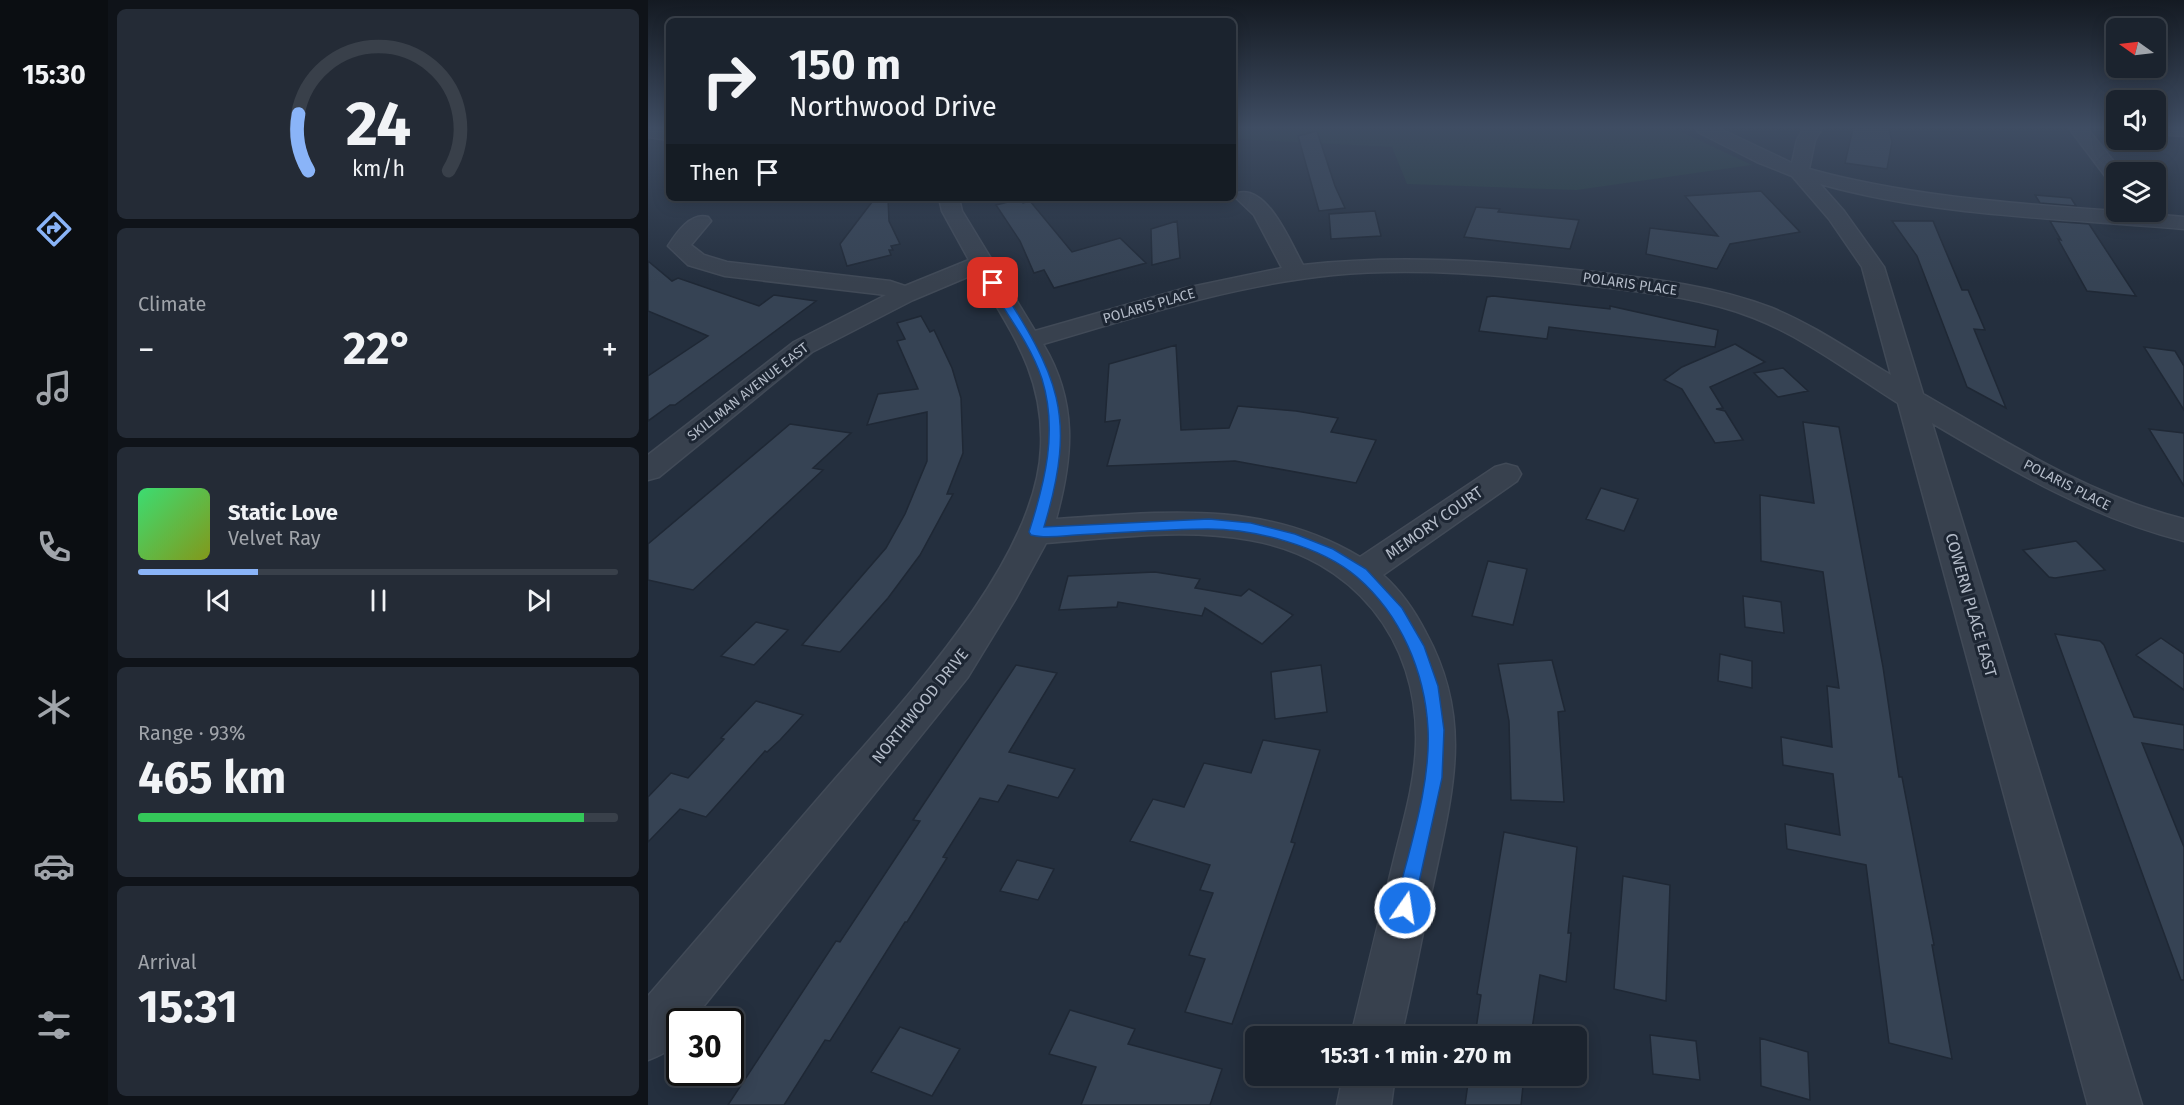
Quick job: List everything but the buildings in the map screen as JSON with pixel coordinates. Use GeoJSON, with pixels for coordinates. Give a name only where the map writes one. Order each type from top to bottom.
{"type":"FeatureCollection","features":[{"type":"Feature","properties":{"kind":"street","name":"COWERN PLACE EAST"},"geometry":{"type":"LineString","coordinates":[[1806,180],[1837,215],[1874,267],[2115,1105]]}},
{"type":"Feature","properties":{"kind":"street"},"geometry":{"type":"LineString","coordinates":[[1830,180],[1889,194],[1984,207],[2106,213]]}},
{"type":"Feature","properties":{"kind":"street"},"geometry":{"type":"LineString","coordinates":[[1245,197],[1263,212],[1296,273]]}},
{"type":"Feature","properties":{"kind":"street"},"geometry":{"type":"LineString","coordinates":[[950,201],[952,211],[982,263]]}},
{"type":"Feature","properties":{"kind":"street"},"geometry":{"type":"LineString","coordinates":[[2166,218],[2184,223]]}},
{"type":"Feature","properties":{"kind":"street"},"geometry":{"type":"LineString","coordinates":[[701,221],[679,246],[696,260],[725,269],[890,288],[905,295]]}},
{"type":"Feature","properties":{"kind":"street"},"geometry":{"type":"LineString","coordinates":[[2162,222],[2184,246]]}},
{"type":"Feature","properties":{"kind":"street","name":"SKILLMAN AVENUE EAST"},"geometry":{"type":"LineString","coordinates":[[648,470],[803,347],[905,295],[982,263]]}},
{"type":"Feature","properties":{"kind":"street","name":"NORTHWOOD DRIVE"},"geometry":{"type":"LineString","coordinates":[[648,1035],[956,666],[1004,591],[1036,532],[1049,488],[1056,449],[1054,408],[1047,378],[982,263]]}},
{"type":"Feature","properties":{"kind":"street","name":"POLARIS PLACE"},"geometry":{"type":"LineString","coordinates":[[1027,341],[1190,294],[1296,273],[1369,267],[1467,266],[1528,271],[1694,293],[1725,301],[1786,323],[1911,399],[2086,497],[2145,520],[2184,530]]}},
{"type":"Feature","properties":{"kind":"street","name":"MEMORY COURT"},"geometry":{"type":"LineString","coordinates":[[1361,573],[1506,474]]}},
{"type":"Feature","properties":{"kind":"street"},"geometry":{"type":"LineString","coordinates":[[1036,532],[1209,524],[1251,528],[1291,538],[1328,553],[1361,573],[1397,612],[1416,646],[1430,686],[1436,730],[1434,778],[1378,1026]]}},
{"type":"Feature","properties":{"kind":"street"},"geometry":{"type":"LineString","coordinates":[[1364,1105],[1367,1086]]}},
{"type":"Feature","properties":{"kind":"green space"},"geometry":{"type":"Polygon","coordinates":[[[1405,180],[1650,180],[1577,190],[1407,184],[1405,180]]]}},
{"type":"Feature","properties":{"kind":"route"},"geometry":{"type":"LineString","coordinates":[[993,283],[1035,352],[1047,378],[1054,408],[1056,449],[1049,488],[1036,532],[1209,524],[1251,528],[1291,538],[1328,553],[1361,573],[1397,612],[1416,646],[1430,686],[1436,730],[1434,778],[1405,908]]}}]}
